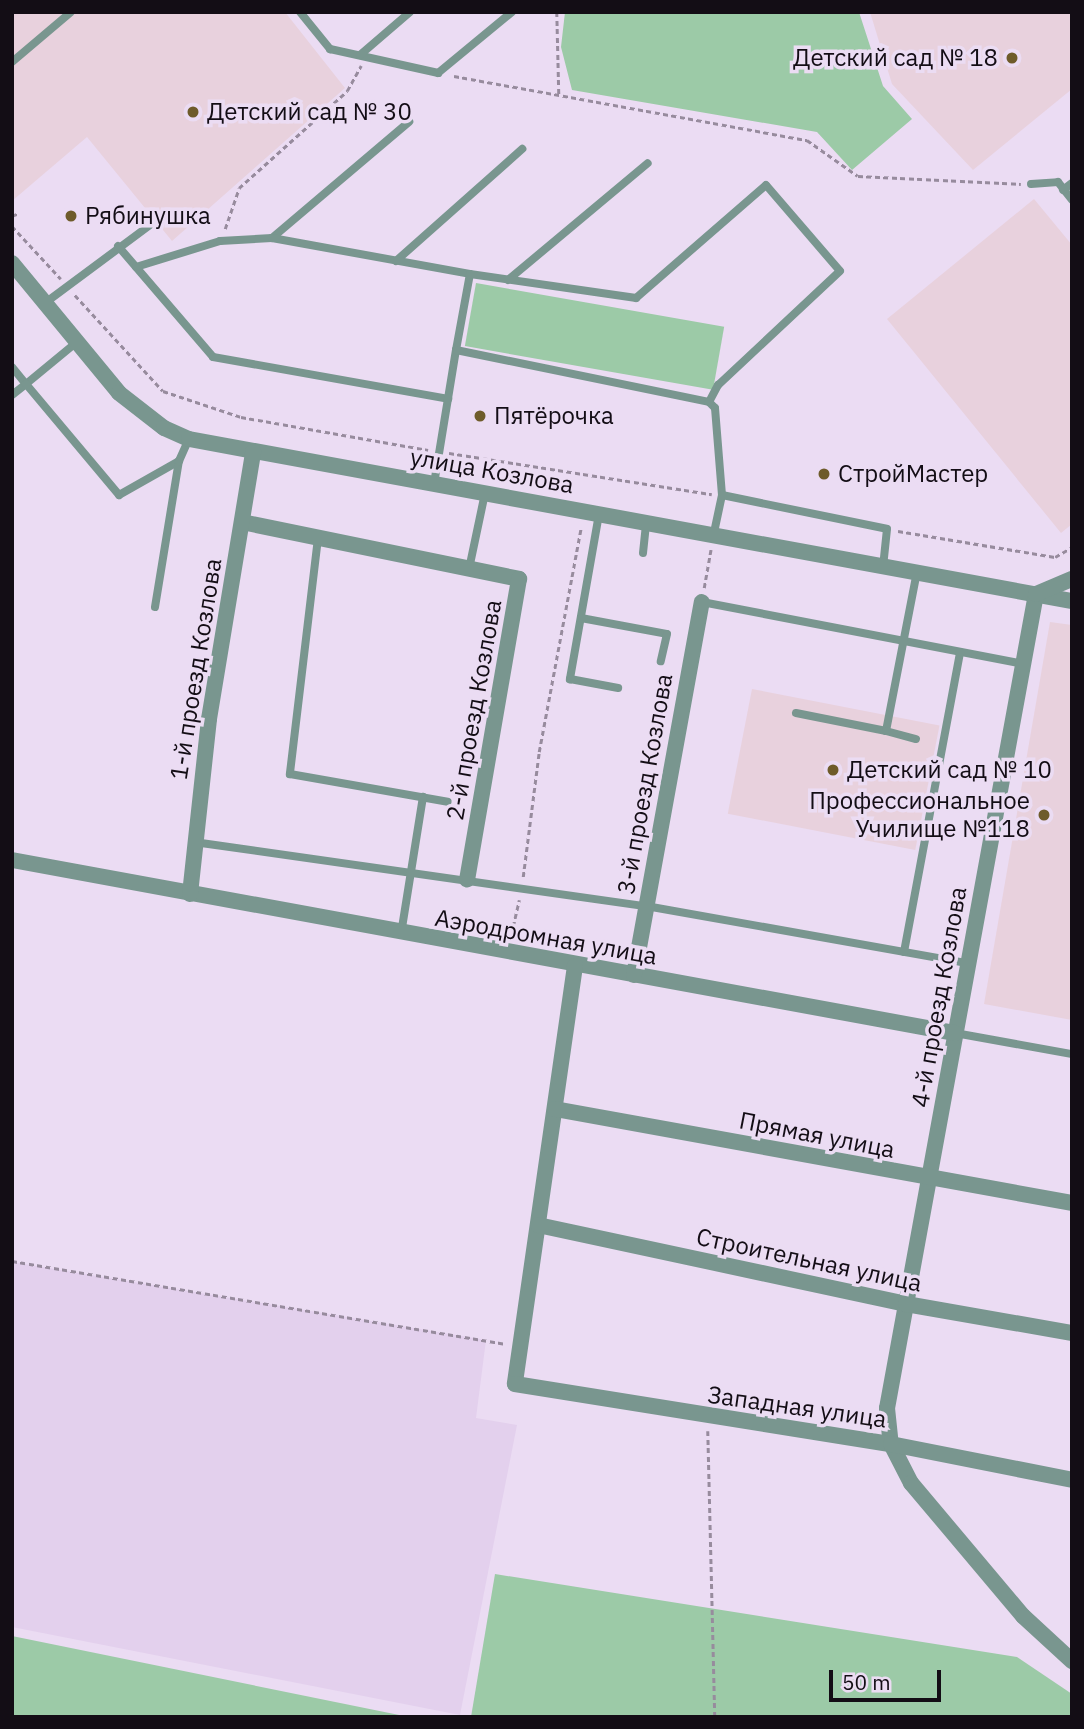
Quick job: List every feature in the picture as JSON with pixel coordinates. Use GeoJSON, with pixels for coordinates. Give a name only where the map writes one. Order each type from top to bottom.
{"type":"FeatureCollection","features":[{"type":"Feature","properties":{"kind":"street","name":"улица Козлова"},"geometry":{"type":"LineString","coordinates":[[12,263],[77,342],[140,412],[189,439],[714,533],[1072,601]]}},
{"type":"Feature","properties":{"kind":"street","name":"1-й проезд Козлова"},"geometry":{"type":"LineString","coordinates":[[190,894],[194,842],[253,452]]}},
{"type":"Feature","properties":{"kind":"street","name":"2-й проезд Козлова"},"geometry":{"type":"LineString","coordinates":[[242,522],[519,579],[467,880]]}},
{"type":"Feature","properties":{"kind":"street"},"geometry":{"type":"LineString","coordinates":[[1036,594],[1072,579]]}},
{"type":"Feature","properties":{"kind":"street","name":"4-й проезд Козлова"},"geometry":{"type":"LineString","coordinates":[[891,1444],[887,1408],[931,1180],[967,963],[1036,594]]}},
{"type":"Feature","properties":{"kind":"street","name":"3-й проезд Козлова"},"geometry":{"type":"LineString","coordinates":[[634,975],[702,602]]}},
{"type":"Feature","properties":{"kind":"street","name":"Аэродромная улица"},"geometry":{"type":"LineString","coordinates":[[12,860],[401,934],[955,1033]]}},
{"type":"Feature","properties":{"kind":"street"},"geometry":{"type":"LineString","coordinates":[[519,1346],[575,965]]}},
{"type":"Feature","properties":{"kind":"street","name":"Прямая улица"},"geometry":{"type":"LineString","coordinates":[[555,1109],[931,1180],[1072,1203]]}},
{"type":"Feature","properties":{"kind":"street","name":"Строительная улица"},"geometry":{"type":"LineString","coordinates":[[538,1225],[906,1304],[1072,1334]]}},
{"type":"Feature","properties":{"kind":"street","name":"Западная улица"},"geometry":{"type":"LineString","coordinates":[[519,1346],[514,1384],[707,1417],[891,1444],[1072,1480]]}},
{"type":"Feature","properties":{"kind":"street"},"geometry":{"type":"LineString","coordinates":[[891,1444],[911,1483],[1023,1616],[1072,1661]]}},
{"type":"Feature","properties":{"kind":"lane"},"geometry":{"type":"LineString","coordinates":[[12,62],[71,12]]}},
{"type":"Feature","properties":{"kind":"lane"},"geometry":{"type":"LineString","coordinates":[[300,12],[330,49],[438,73],[512,12]]}},
{"type":"Feature","properties":{"kind":"lane"},"geometry":{"type":"LineString","coordinates":[[363,56],[410,12]]}},
{"type":"Feature","properties":{"kind":"lane"},"geometry":{"type":"LineString","coordinates":[[272,238],[409,122]]}},
{"type":"Feature","properties":{"kind":"lane"},"geometry":{"type":"LineString","coordinates":[[396,261],[522,149]]}},
{"type":"Feature","properties":{"kind":"lane"},"geometry":{"type":"LineString","coordinates":[[508,280],[648,163]]}},
{"type":"Feature","properties":{"kind":"lane"},"geometry":{"type":"LineString","coordinates":[[1031,184],[1058,182],[1072,200]]}},
{"type":"Feature","properties":{"kind":"lane"},"geometry":{"type":"LineString","coordinates":[[1063,190],[1072,183]]}},
{"type":"Feature","properties":{"kind":"lane"},"geometry":{"type":"LineString","coordinates":[[136,267],[220,241],[272,238],[470,274],[636,298],[766,185],[840,271],[718,385],[709,402]]}},
{"type":"Feature","properties":{"kind":"lane"},"geometry":{"type":"LineString","coordinates":[[45,303],[118,246],[150,225]]}},
{"type":"Feature","properties":{"kind":"lane"},"geometry":{"type":"LineString","coordinates":[[118,246],[213,357],[448,399]]}},
{"type":"Feature","properties":{"kind":"lane"},"geometry":{"type":"LineString","coordinates":[[435,484],[470,274]]}},
{"type":"Feature","properties":{"kind":"lane"},"geometry":{"type":"LineString","coordinates":[[12,395],[77,342]]}},
{"type":"Feature","properties":{"kind":"lane"},"geometry":{"type":"LineString","coordinates":[[456,350],[709,402],[715,408],[722,495],[714,533]]}},
{"type":"Feature","properties":{"kind":"lane"},"geometry":{"type":"LineString","coordinates":[[12,367],[120,495],[179,461]]}},
{"type":"Feature","properties":{"kind":"lane"},"geometry":{"type":"LineString","coordinates":[[155,607],[179,461],[189,439]]}},
{"type":"Feature","properties":{"kind":"lane"},"geometry":{"type":"LineString","coordinates":[[469,569],[485,493]]}},
{"type":"Feature","properties":{"kind":"lane"},"geometry":{"type":"LineString","coordinates":[[722,495],[887,529],[883,565]]}},
{"type":"Feature","properties":{"kind":"lane"},"geometry":{"type":"LineString","coordinates":[[592,512],[581,618],[570,679],[618,688]]}},
{"type":"Feature","properties":{"kind":"lane"},"geometry":{"type":"LineString","coordinates":[[643,553],[646,522]]}},
{"type":"Feature","properties":{"kind":"lane"},"geometry":{"type":"LineString","coordinates":[[318,538],[289,774],[448,802]]}},
{"type":"Feature","properties":{"kind":"lane"},"geometry":{"type":"LineString","coordinates":[[886,731],[917,571]]}},
{"type":"Feature","properties":{"kind":"lane"},"geometry":{"type":"LineString","coordinates":[[702,602],[1023,664]]}},
{"type":"Feature","properties":{"kind":"lane"},"geometry":{"type":"LineString","coordinates":[[581,618],[667,634],[661,661]]}},
{"type":"Feature","properties":{"kind":"lane"},"geometry":{"type":"LineString","coordinates":[[904,952],[960,652]]}},
{"type":"Feature","properties":{"kind":"lane"},"geometry":{"type":"LineString","coordinates":[[796,713],[916,738]]}},
{"type":"Feature","properties":{"kind":"lane"},"geometry":{"type":"LineString","coordinates":[[401,934],[423,797]]}},
{"type":"Feature","properties":{"kind":"lane"},"geometry":{"type":"LineString","coordinates":[[194,842],[467,880],[521,891],[646,906],[967,963]]}},
{"type":"Feature","properties":{"kind":"lane","name":"Аэродромная улица"},"geometry":{"type":"LineString","coordinates":[[955,1033],[1072,1054]]}},
{"type":"Feature","properties":{"kind":"path"},"geometry":{"type":"LineString","coordinates":[[557,12],[558,95]]}},
{"type":"Feature","properties":{"kind":"path"},"geometry":{"type":"LineString","coordinates":[[220,241],[239,188],[347,91],[363,56]]}},
{"type":"Feature","properties":{"kind":"path"},"geometry":{"type":"LineString","coordinates":[[438,73],[807,140],[858,176],[1031,184]]}},
{"type":"Feature","properties":{"kind":"path"},"geometry":{"type":"LineString","coordinates":[[12,216],[19,212]]}},
{"type":"Feature","properties":{"kind":"path"},"geometry":{"type":"LineString","coordinates":[[12,226],[163,391],[241,417],[440,452],[722,495]]}},
{"type":"Feature","properties":{"kind":"path"},"geometry":{"type":"LineString","coordinates":[[507,953],[521,891],[540,752],[592,512]]}},
{"type":"Feature","properties":{"kind":"path"},"geometry":{"type":"LineString","coordinates":[[887,529],[1055,557],[1072,547]]}},
{"type":"Feature","properties":{"kind":"path"},"geometry":{"type":"LineString","coordinates":[[702,602],[714,533]]}},
{"type":"Feature","properties":{"kind":"path"},"geometry":{"type":"LineString","coordinates":[[12,1261],[519,1346]]}},
{"type":"Feature","properties":{"kind":"path"},"geometry":{"type":"LineString","coordinates":[[707,1417],[715,1717]]}},
{"type":"Feature","properties":{"kind":"shaded area","name":"Детский сад № 30"},"geometry":{"type":"Polygon","coordinates":[[[12,12],[285,12],[345,88],[172,241],[87,137],[12,201],[12,12]]]}},
{"type":"Feature","properties":{"kind":"shaded area"},"geometry":{"type":"Polygon","coordinates":[[[870,12],[1072,12],[1072,89],[973,170],[892,84],[870,12]]]}},
{"type":"Feature","properties":{"kind":"shaded area"},"geometry":{"type":"Polygon","coordinates":[[[1034,199],[1072,245],[1072,524],[1061,533],[887,319],[1034,199]]]}},
{"type":"Feature","properties":{"kind":"shaded area","name":"Профессиональное Училище №118"},"geometry":{"type":"Polygon","coordinates":[[[1050,622],[1072,625],[1072,1020],[984,1004],[1050,622]]]}},
{"type":"Feature","properties":{"kind":"shaded area","name":"Детский сад № 10"},"geometry":{"type":"Polygon","coordinates":[[[752,689],[939,725],[915,850],[728,814],[752,689]]]}},
{"type":"Feature","properties":{"kind":"shaded area"},"geometry":{"type":"Polygon","coordinates":[[[12,1262],[486,1340],[476,1418],[517,1425],[460,1715],[12,1627],[12,1262]]]}},
{"type":"Feature","properties":{"kind":"green space"},"geometry":{"type":"Polygon","coordinates":[[[565,12],[859,12],[883,86],[912,119],[852,170],[817,132],[572,90],[561,47],[565,12]]]}},
{"type":"Feature","properties":{"kind":"green space"},"geometry":{"type":"Polygon","coordinates":[[[476,283],[724,327],[713,390],[465,346],[476,283]]]}},
{"type":"Feature","properties":{"kind":"green space"},"geometry":{"type":"Polygon","coordinates":[[[495,1574],[1017,1657],[1072,1694],[1072,1717],[471,1717],[495,1574]]]}},
{"type":"Feature","properties":{"kind":"green space"},"geometry":{"type":"Polygon","coordinates":[[[12,1636],[409,1717],[12,1717],[12,1636]]]}},
{"type":"Feature","properties":{"kind":"place","name":"Детский сад № 18"},"geometry":{"type":"Point","coordinates":[1012,58]}},
{"type":"Feature","properties":{"kind":"place","name":"Детский сад № 30"},"geometry":{"type":"Point","coordinates":[193,112]}},
{"type":"Feature","properties":{"kind":"place","name":"Рябинушка"},"geometry":{"type":"Point","coordinates":[71,216]}},
{"type":"Feature","properties":{"kind":"place","name":"Пятёрочка"},"geometry":{"type":"Point","coordinates":[480,416]}},
{"type":"Feature","properties":{"kind":"place","name":"СтройМастер"},"geometry":{"type":"Point","coordinates":[824,474]}},
{"type":"Feature","properties":{"kind":"place","name":"Детский сад № 10"},"geometry":{"type":"Point","coordinates":[833,770]}},
{"type":"Feature","properties":{"kind":"place","name":"Профессиональное Училище №118"},"geometry":{"type":"Point","coordinates":[1044,815]}}]}
